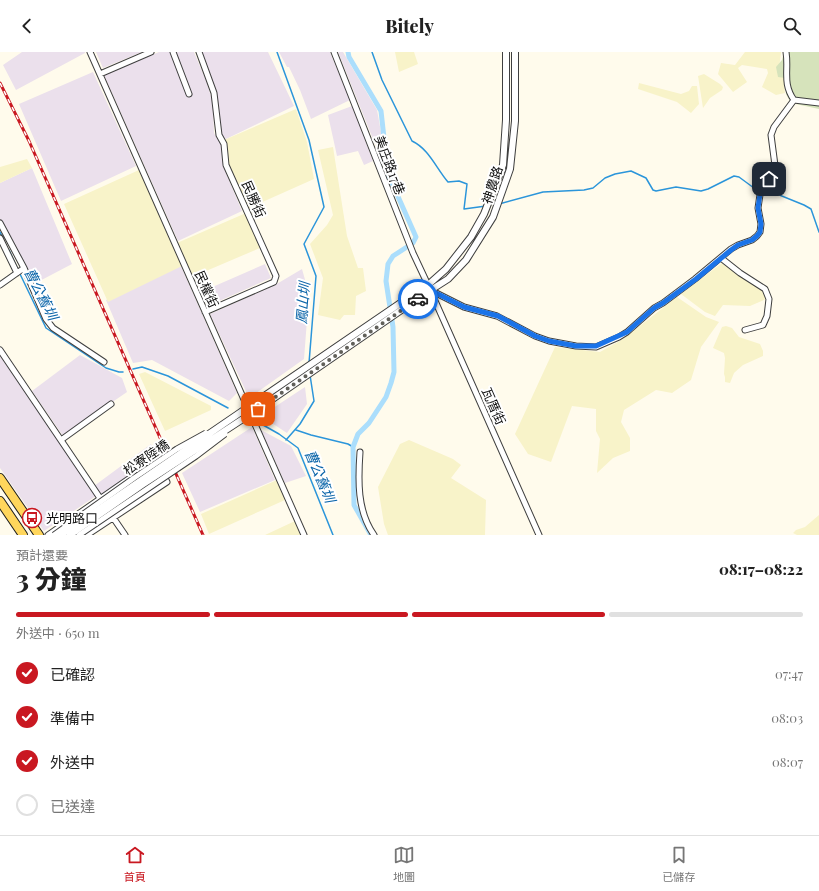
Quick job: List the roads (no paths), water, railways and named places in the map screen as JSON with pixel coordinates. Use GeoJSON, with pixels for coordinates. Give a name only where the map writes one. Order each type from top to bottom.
{"type":"FeatureCollection","features":[{"type":"Feature","properties":{"kind":"main road"},"geometry":{"type":"LineString","coordinates":[[0,478],[39,535]]}},
{"type":"Feature","properties":{"kind":"main road"},"geometry":{"type":"LineString","coordinates":[[0,501],[23,535]]}},
{"type":"Feature","properties":{"kind":"street","name":"民權街"},"geometry":{"type":"LineString","coordinates":[[90,52],[304,535]]}},
{"type":"Feature","properties":{"kind":"street"},"geometry":{"type":"LineString","coordinates":[[100,74],[151,52]]}},
{"type":"Feature","properties":{"kind":"street"},"geometry":{"type":"LineString","coordinates":[[173,52],[189,94]]}},
{"type":"Feature","properties":{"kind":"street","name":"民勝街"},"geometry":{"type":"LineString","coordinates":[[199,52],[214,93],[219,135],[224,144],[226,165],[276,276],[274,282],[205,312]]}},
{"type":"Feature","properties":{"kind":"street","name":"美庄路17巷"},"geometry":{"type":"LineString","coordinates":[[334,52],[412,253],[429,288]]}},
{"type":"Feature","properties":{"kind":"street","name":"神農路"},"geometry":{"type":"LineString","coordinates":[[429,288],[471,237],[484,214],[503,165],[506,120],[506,52]]}},
{"type":"Feature","properties":{"kind":"street","name":"神農路"},"geometry":{"type":"LineString","coordinates":[[422,292],[448,279],[466,260],[493,217],[510,169],[515,121],[515,52]]}},
{"type":"Feature","properties":{"kind":"street"},"geometry":{"type":"LineString","coordinates":[[786,52],[787,84],[789,92],[794,100]]}},
{"type":"Feature","properties":{"kind":"street"},"geometry":{"type":"LineString","coordinates":[[429,288],[464,307],[498,316],[535,336],[549,341],[576,346],[596,346],[627,332],[654,308],[696,279],[738,245],[752,240],[760,232],[761,224],[758,208],[761,188],[764,182],[776,173],[771,135],[774,127],[794,100]]}},
{"type":"Feature","properties":{"kind":"street"},"geometry":{"type":"LineString","coordinates":[[794,100],[819,103]]}},
{"type":"Feature","properties":{"kind":"street"},"geometry":{"type":"LineString","coordinates":[[0,223],[21,271],[46,319],[53,328],[104,362]]}},
{"type":"Feature","properties":{"kind":"street"},"geometry":{"type":"LineString","coordinates":[[0,238],[21,271]]}},
{"type":"Feature","properties":{"kind":"street"},"geometry":{"type":"LineString","coordinates":[[721,258],[740,273],[765,289],[769,299],[767,316],[763,325],[746,330]]}},
{"type":"Feature","properties":{"kind":"street"},"geometry":{"type":"LineString","coordinates":[[0,286],[21,271]]}},
{"type":"Feature","properties":{"kind":"street","name":"瓦厝街"},"geometry":{"type":"LineString","coordinates":[[429,288],[539,535]]}},
{"type":"Feature","properties":{"kind":"street","name":"松寮陸橋"},"geometry":{"type":"LineString","coordinates":[[70,535],[422,292]]}},
{"type":"Feature","properties":{"kind":"street"},"geometry":{"type":"LineString","coordinates":[[0,350],[125,535]]}},
{"type":"Feature","properties":{"kind":"street"},"geometry":{"type":"LineString","coordinates":[[61,440],[111,404]]}},
{"type":"Feature","properties":{"kind":"street","name":"松寮陸橋"},"geometry":{"type":"LineString","coordinates":[[54,535],[177,449],[256,406]]}},
{"type":"Feature","properties":{"kind":"street","name":"松寮陸橋"},"geometry":{"type":"LineString","coordinates":[[61,535],[256,406]]}},
{"type":"Feature","properties":{"kind":"street","name":"松寮陸橋"},"geometry":{"type":"LineString","coordinates":[[79,535],[196,456],[256,406]]}},
{"type":"Feature","properties":{"kind":"street"},"geometry":{"type":"LineString","coordinates":[[360,452],[358,485],[362,506],[370,529],[374,535]]}},
{"type":"Feature","properties":{"kind":"street"},"geometry":{"type":"LineString","coordinates":[[48,535],[153,462],[158,464],[167,482],[87,535]]}},
{"type":"Feature","properties":{"kind":"waterway","name":"鳳山圳"},"geometry":{"type":"LineString","coordinates":[[277,52],[309,140],[324,207],[304,244],[316,276],[309,363]]}},
{"type":"Feature","properties":{"kind":"waterway"},"geometry":{"type":"LineString","coordinates":[[348,52],[349,57],[381,111],[388,174],[416,237],[413,243],[393,256],[388,264],[386,281],[393,327],[394,372],[386,397],[369,423],[358,434],[353,447],[354,505],[371,535]]}},
{"type":"Feature","properties":{"kind":"waterway"},"geometry":{"type":"LineString","coordinates":[[372,52],[382,80],[412,141],[418,144],[428,154],[448,182],[459,181],[467,184],[464,209],[486,206]]}},
{"type":"Feature","properties":{"kind":"waterway"},"geometry":{"type":"LineString","coordinates":[[499,204],[543,192],[584,190],[593,188],[605,178],[615,174],[631,171],[646,178],[653,190],[656,191],[676,187],[701,191],[734,176],[739,177],[758,191],[759,190]]}},
{"type":"Feature","properties":{"kind":"waterway"},"geometry":{"type":"LineString","coordinates":[[762,188],[811,209],[819,232]]}},
{"type":"Feature","properties":{"kind":"waterway","name":"曹公舊圳"},"geometry":{"type":"LineString","coordinates":[[0,232],[3,238]]}},
{"type":"Feature","properties":{"kind":"waterway","name":"曹公舊圳"},"geometry":{"type":"LineString","coordinates":[[9,250],[18,270]]}},
{"type":"Feature","properties":{"kind":"waterway","name":"曹公舊圳"},"geometry":{"type":"LineString","coordinates":[[20,274],[46,328],[106,368],[123,372]]}},
{"type":"Feature","properties":{"kind":"waterway","name":"曹公舊圳"},"geometry":{"type":"LineString","coordinates":[[133,369],[142,367],[168,376],[228,408]]}},
{"type":"Feature","properties":{"kind":"waterway","name":"鳳山圳"},"geometry":{"type":"LineString","coordinates":[[286,440],[300,424],[314,401],[310,375]]}},
{"type":"Feature","properties":{"kind":"waterway","name":"曹公舊圳"},"geometry":{"type":"LineString","coordinates":[[256,421],[279,434],[298,448],[333,535]]}},
{"type":"Feature","properties":{"kind":"waterway"},"geometry":{"type":"LineString","coordinates":[[296,430],[348,444],[353,447]]}},
{"type":"Feature","properties":{"kind":"railway"},"geometry":{"type":"LineString","coordinates":[[0,83],[29,141],[203,535]]}},
{"type":"Feature","properties":{"kind":"place","name":"光明路口"},"geometry":{"type":"Point","coordinates":[32,518]}}]}
